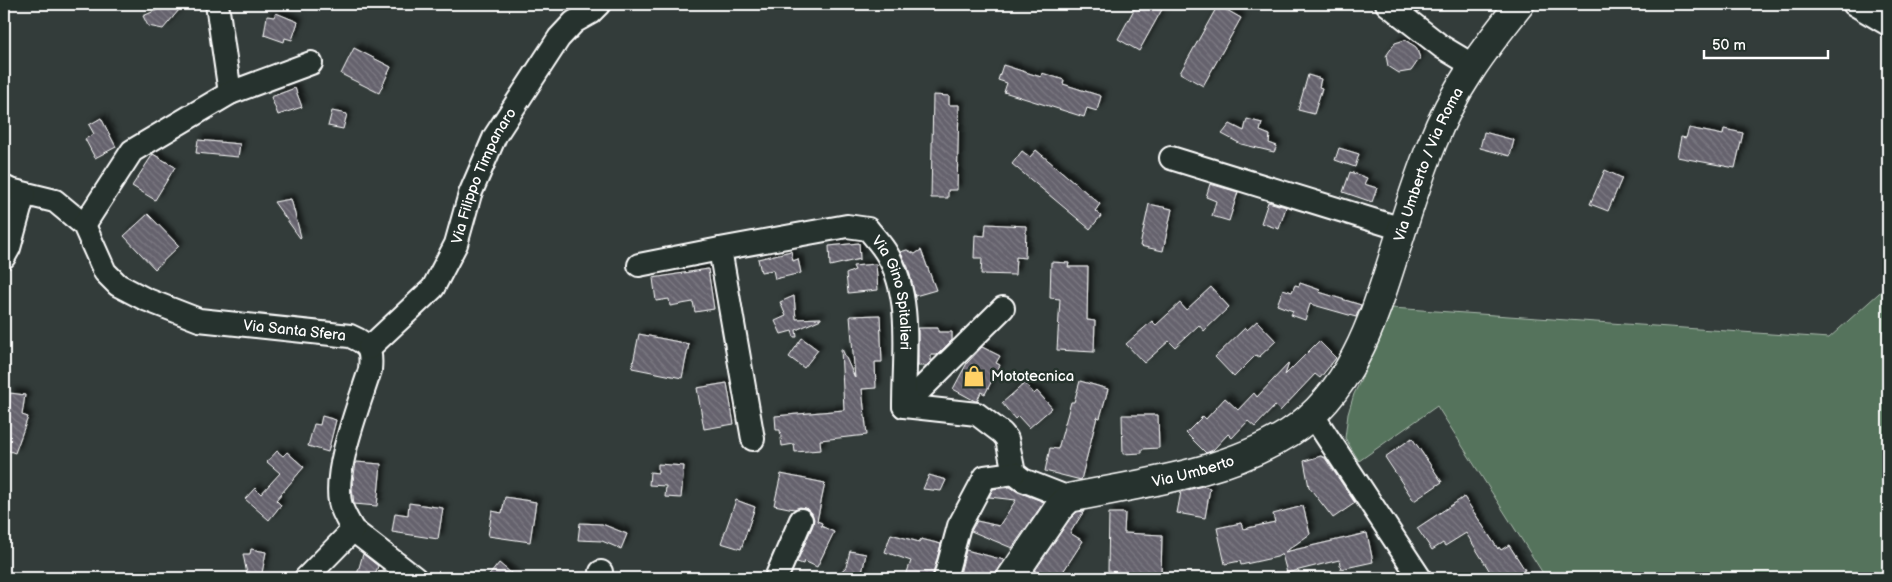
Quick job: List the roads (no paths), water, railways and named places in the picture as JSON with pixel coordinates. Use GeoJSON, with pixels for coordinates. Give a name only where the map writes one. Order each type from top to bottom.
{"type":"FeatureCollection","features":[{"type":"Feature","properties":{"kind":"main road","name":"Via Umberto / Via Roma"},"geometry":{"type":"LineString","coordinates":[[1364,339],[1378,306],[1431,144],[1472,65],[1520,4]]}},
{"type":"Feature","properties":{"kind":"main road","name":"Via Umberto"},"geometry":{"type":"LineString","coordinates":[[1069,498],[1204,470],[1256,451],[1289,432],[1312,414],[1335,390],[1358,353],[1364,339]]}},
{"type":"Feature","properties":{"kind":"main road"},"geometry":{"type":"LineString","coordinates":[[1011,578],[1058,509],[1069,498]]}},
{"type":"Feature","properties":{"kind":"street"},"geometry":{"type":"LineString","coordinates":[[217,4],[230,92]]}},
{"type":"Feature","properties":{"kind":"street"},"geometry":{"type":"LineString","coordinates":[[1387,4],[1442,47],[1472,65]]}},
{"type":"Feature","properties":{"kind":"street"},"geometry":{"type":"LineString","coordinates":[[1854,4],[1888,24]]}},
{"type":"Feature","properties":{"kind":"street","name":"Via Filippo Timpanaro"},"geometry":{"type":"LineString","coordinates":[[369,348],[433,288],[456,244],[470,194],[495,136],[559,38],[574,22],[593,7]]}},
{"type":"Feature","properties":{"kind":"street"},"geometry":{"type":"LineString","coordinates":[[84,225],[132,151],[230,92],[311,63]]}},
{"type":"Feature","properties":{"kind":"street"},"geometry":{"type":"LineString","coordinates":[[1171,158],[1402,229]]}},
{"type":"Feature","properties":{"kind":"street"},"geometry":{"type":"LineString","coordinates":[[4,257],[9,248],[14,190]]}},
{"type":"Feature","properties":{"kind":"street","name":"Via Santa Sfera"},"geometry":{"type":"LineString","coordinates":[[14,190],[54,202],[84,225],[105,272],[118,285],[145,299],[198,320],[350,336],[364,342],[369,348]]}},
{"type":"Feature","properties":{"kind":"street","name":"Via Gino Spitalieri"},"geometry":{"type":"LineString","coordinates":[[639,265],[847,226],[868,229],[888,254],[902,291],[905,305],[904,406]]}},
{"type":"Feature","properties":{"kind":"street"},"geometry":{"type":"LineString","coordinates":[[720,250],[752,439]]}},
{"type":"Feature","properties":{"kind":"street"},"geometry":{"type":"LineString","coordinates":[[904,406],[1003,308]]}},
{"type":"Feature","properties":{"kind":"street"},"geometry":{"type":"LineString","coordinates":[[369,348],[370,370],[342,464],[339,487],[341,503],[346,519],[353,530],[414,578]]}},
{"type":"Feature","properties":{"kind":"street"},"geometry":{"type":"LineString","coordinates":[[904,406],[977,414],[1002,433],[1007,440],[1014,473],[1023,480],[1069,498]]}},
{"type":"Feature","properties":{"kind":"street"},"geometry":{"type":"LineString","coordinates":[[1312,414],[1420,578]]}},
{"type":"Feature","properties":{"kind":"street"},"geometry":{"type":"LineString","coordinates":[[945,578],[960,526],[985,477],[1014,473]]}},
{"type":"Feature","properties":{"kind":"street"},"geometry":{"type":"LineString","coordinates":[[776,578],[801,520]]}},
{"type":"Feature","properties":{"kind":"street"},"geometry":{"type":"LineString","coordinates":[[306,578],[353,530]]}},
{"type":"Feature","properties":{"kind":"place","name":"Mototecnica"},"geometry":{"type":"Point","coordinates":[974,376]}}]}
